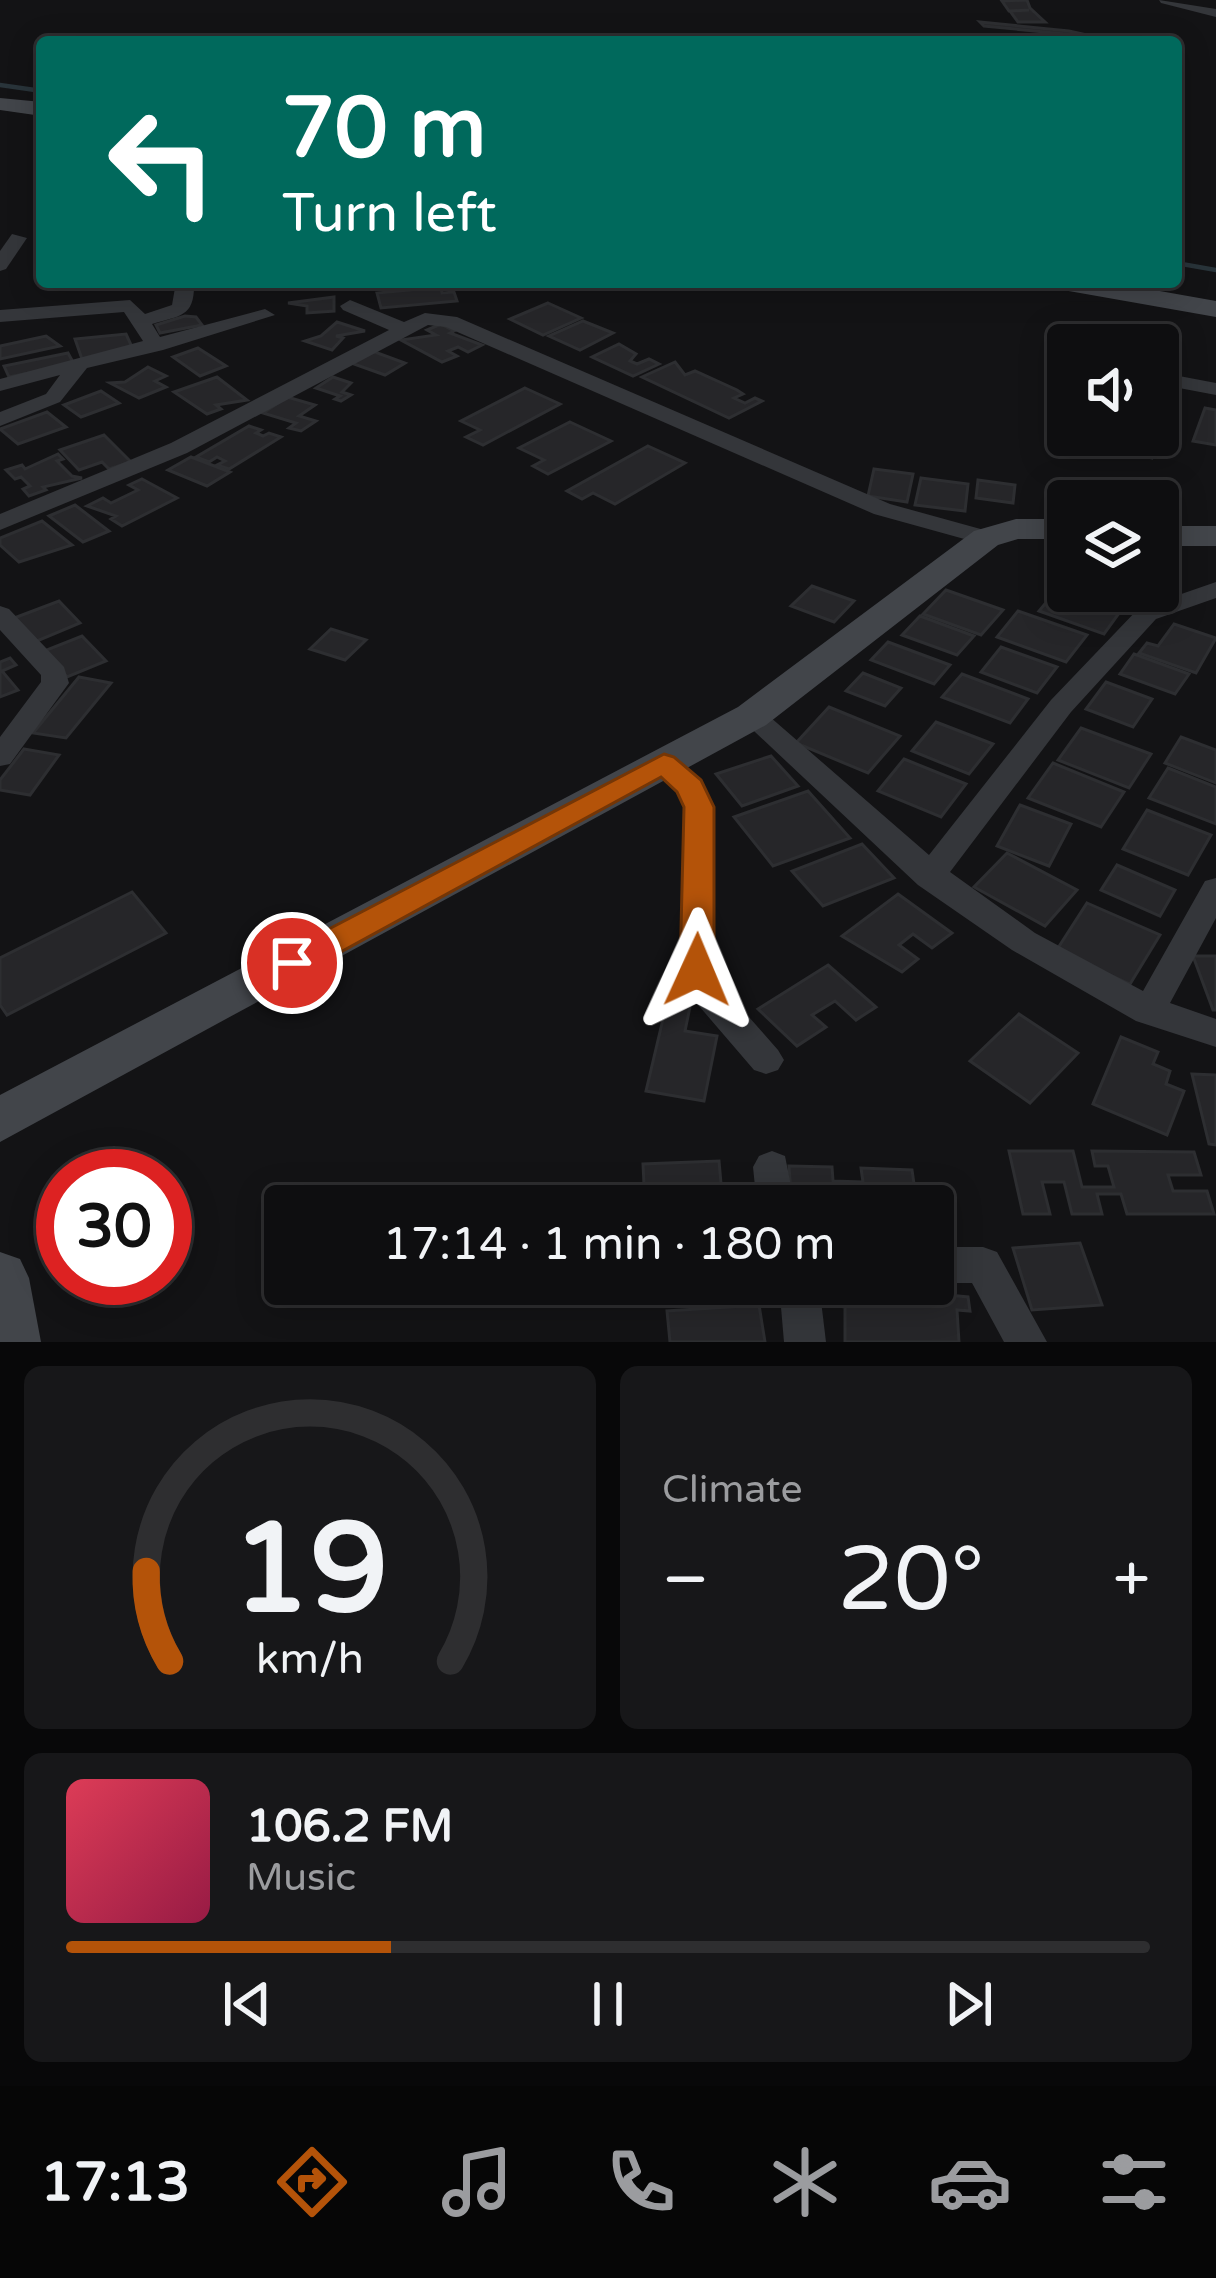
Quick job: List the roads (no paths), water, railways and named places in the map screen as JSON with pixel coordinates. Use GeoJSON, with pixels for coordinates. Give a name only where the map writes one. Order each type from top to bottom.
{"type":"FeatureCollection","features":[{"type":"Feature","properties":{"kind":"street"},"geometry":{"type":"LineString","coordinates":[[1165,0],[1216,13]]}},
{"type":"Feature","properties":{"kind":"street"},"geometry":{"type":"LineString","coordinates":[[0,104],[36,108]]}},
{"type":"Feature","properties":{"kind":"street"},"geometry":{"type":"LineString","coordinates":[[0,114],[36,118]]}},
{"type":"Feature","properties":{"kind":"street"},"geometry":{"type":"LineString","coordinates":[[0,265],[18,238]]}},
{"type":"Feature","properties":{"kind":"street"},"geometry":{"type":"LineString","coordinates":[[142,321],[179,309],[185,302],[185,288]]}},
{"type":"Feature","properties":{"kind":"street"},"geometry":{"type":"LineString","coordinates":[[1097,288],[1216,309]]}},
{"type":"Feature","properties":{"kind":"street"},"geometry":{"type":"LineString","coordinates":[[1162,288],[1216,296]]}},
{"type":"Feature","properties":{"kind":"street"},"geometry":{"type":"LineString","coordinates":[[350,305],[401,328]]}},
{"type":"Feature","properties":{"kind":"street"},"geometry":{"type":"LineString","coordinates":[[0,316],[130,306],[156,346]]}},
{"type":"Feature","properties":{"kind":"street"},"geometry":{"type":"LineString","coordinates":[[0,385],[265,315]]}},
{"type":"Feature","properties":{"kind":"street"},"geometry":{"type":"LineString","coordinates":[[0,523],[179,448],[425,319],[450,321],[882,509],[986,538]]}},
{"type":"Feature","properties":{"kind":"street"},"geometry":{"type":"LineString","coordinates":[[0,420],[64,391],[79,365]]}},
{"type":"Feature","properties":{"kind":"street"},"geometry":{"type":"LineString","coordinates":[[1179,382],[1216,389]]}},
{"type":"Feature","properties":{"kind":"street"},"geometry":{"type":"LineString","coordinates":[[0,1120],[752,716],[986,538],[1047,523]]}},
{"type":"Feature","properties":{"kind":"street"},"geometry":{"type":"LineString","coordinates":[[1179,536],[1216,536]]}},
{"type":"Feature","properties":{"kind":"street"},"geometry":{"type":"LineString","coordinates":[[929,877],[1061,706],[1147,614],[1216,590]]}},
{"type":"Feature","properties":{"kind":"street"},"geometry":{"type":"LineString","coordinates":[[0,614],[54,674],[55,683],[0,757]]}},
{"type":"Feature","properties":{"kind":"street"},"geometry":{"type":"LineString","coordinates":[[752,716],[929,877],[1046,957],[1148,1012],[1216,1034]]}},
{"type":"Feature","properties":{"kind":"street"},"geometry":{"type":"LineString","coordinates":[[664,764],[690,787],[699,807],[697,970],[705,990],[766,1060]]}},
{"type":"Feature","properties":{"kind":"street"},"geometry":{"type":"LineString","coordinates":[[1148,1012],[1216,889]]}},
{"type":"Feature","properties":{"kind":"street"},"geometry":{"type":"LineString","coordinates":[[772,1167],[774,1185]]}},
{"type":"Feature","properties":{"kind":"street"},"geometry":{"type":"LineString","coordinates":[[954,1264],[983,1265],[1026,1342]]}},
{"type":"Feature","properties":{"kind":"street"},"geometry":{"type":"LineString","coordinates":[[0,1278],[11,1342]]}},
{"type":"Feature","properties":{"kind":"street"},"geometry":{"type":"LineString","coordinates":[[801,1305],[805,1342]]}},
{"type":"Feature","properties":{"kind":"waterway"},"geometry":{"type":"LineString","coordinates":[[0,85],[36,90]]}},
{"type":"Feature","properties":{"kind":"waterway"},"geometry":{"type":"LineString","coordinates":[[1182,264],[1216,270]]}}]}
